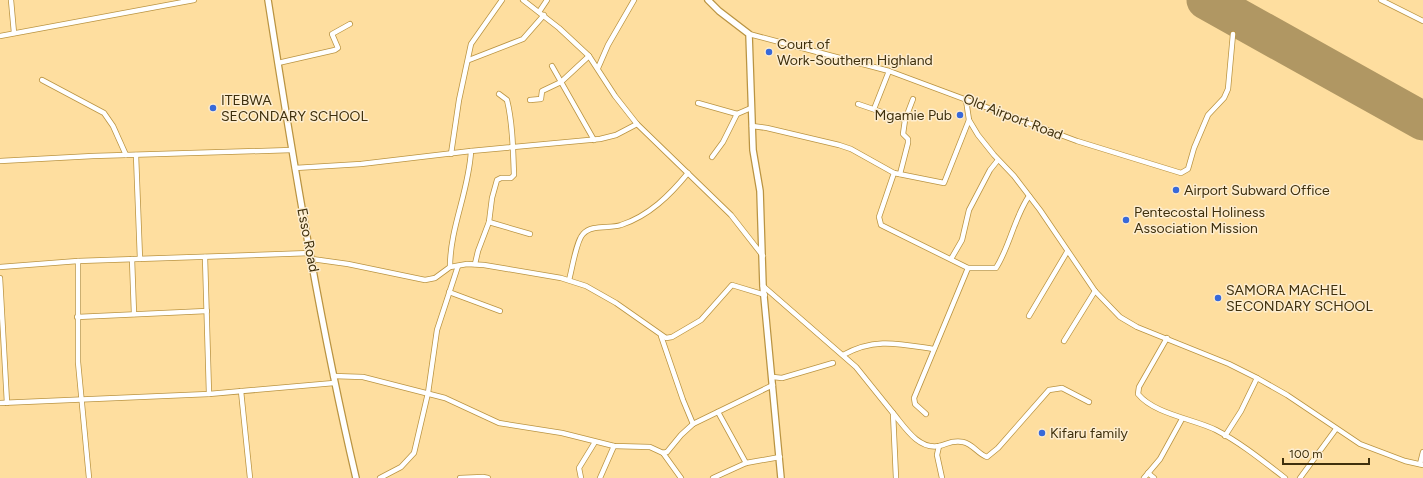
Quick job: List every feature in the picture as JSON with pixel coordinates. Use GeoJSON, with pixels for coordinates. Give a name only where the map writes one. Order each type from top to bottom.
{"type":"FeatureCollection","features":[{"type":"Feature","properties":{"kind":"street"},"geometry":{"type":"LineString","coordinates":[[11,0],[14,33]]}},
{"type":"Feature","properties":{"kind":"street"},"geometry":{"type":"LineString","coordinates":[[0,36],[194,0]]}},
{"type":"Feature","properties":{"kind":"street","name":"Esso Road"},"geometry":{"type":"LineString","coordinates":[[268,0],[295,168],[334,382],[356,478]]}},
{"type":"Feature","properties":{"kind":"street"},"geometry":{"type":"LineString","coordinates":[[451,154],[459,100],[471,44],[475,36],[502,0]]}},
{"type":"Feature","properties":{"kind":"street"},"geometry":{"type":"LineString","coordinates":[[523,0],[588,56],[598,68],[615,96],[637,124],[731,215],[763,256]]}},
{"type":"Feature","properties":{"kind":"street"},"geometry":{"type":"LineString","coordinates":[[468,60],[523,39],[541,14],[547,0]]}},
{"type":"Feature","properties":{"kind":"street"},"geometry":{"type":"LineString","coordinates":[[598,68],[608,45],[634,0]]}},
{"type":"Feature","properties":{"kind":"street","name":"Old Airport Road"},"geometry":{"type":"LineString","coordinates":[[708,0],[719,11],[749,34],[889,71],[1077,141],[1174,172],[1185,173],[1188,169],[1194,148],[1208,115],[1224,98],[1228,89],[1233,34]]}},
{"type":"Feature","properties":{"kind":"street"},"geometry":{"type":"LineString","coordinates":[[1380,0],[1423,21]]}},
{"type":"Feature","properties":{"kind":"street"},"geometry":{"type":"LineString","coordinates":[[278,63],[335,50],[338,48],[332,34],[350,24]]}},
{"type":"Feature","properties":{"kind":"street"},"geometry":{"type":"LineString","coordinates":[[749,34],[753,150],[760,191],[763,286],[773,377],[781,478]]}},
{"type":"Feature","properties":{"kind":"street"},"geometry":{"type":"LineString","coordinates":[[530,100],[541,99],[542,91],[561,82],[588,56]]}},
{"type":"Feature","properties":{"kind":"street"},"geometry":{"type":"LineString","coordinates":[[552,66],[594,140]]}},
{"type":"Feature","properties":{"kind":"street"},"geometry":{"type":"LineString","coordinates":[[874,109],[889,71]]}},
{"type":"Feature","properties":{"kind":"street"},"geometry":{"type":"LineString","coordinates":[[42,80],[104,113],[113,126],[126,155]]}},
{"type":"Feature","properties":{"kind":"street"},"geometry":{"type":"LineString","coordinates":[[475,264],[480,245],[489,222],[492,198],[498,180],[501,178],[511,178],[514,175],[514,148],[507,100],[499,94]]}},
{"type":"Feature","properties":{"kind":"street"},"geometry":{"type":"LineString","coordinates":[[900,174],[908,143],[908,140],[903,134],[905,120],[913,99]]}},
{"type":"Feature","properties":{"kind":"street"},"geometry":{"type":"LineString","coordinates":[[966,100],[969,120],[978,135],[998,160],[1014,176],[1095,291],[1120,317],[1137,327],[1229,364],[1257,378],[1287,395],[1336,429],[1372,450],[1405,461],[1421,464],[1423,452]]}},
{"type":"Feature","properties":{"kind":"street"},"geometry":{"type":"LineString","coordinates":[[698,104],[737,114],[751,108]]}},
{"type":"Feature","properties":{"kind":"street"},"geometry":{"type":"LineString","coordinates":[[858,104],[905,120]]}},
{"type":"Feature","properties":{"kind":"street"},"geometry":{"type":"LineString","coordinates":[[712,156],[723,142],[737,114]]}},
{"type":"Feature","properties":{"kind":"street"},"geometry":{"type":"LineString","coordinates":[[752,126],[839,145],[851,149],[894,173],[944,183],[969,120]]}},
{"type":"Feature","properties":{"kind":"street"},"geometry":{"type":"LineString","coordinates":[[295,168],[361,164],[472,151],[594,140],[616,135],[637,124]]}},
{"type":"Feature","properties":{"kind":"street"},"geometry":{"type":"LineString","coordinates":[[0,161],[126,155],[292,150]]}},
{"type":"Feature","properties":{"kind":"street"},"geometry":{"type":"LineString","coordinates":[[450,268],[454,234],[461,202],[469,179],[472,151]]}},
{"type":"Feature","properties":{"kind":"street"},"geometry":{"type":"LineString","coordinates":[[136,155],[140,259]]}},
{"type":"Feature","properties":{"kind":"street"},"geometry":{"type":"LineString","coordinates":[[951,260],[962,240],[972,202],[990,170],[998,160]]}},
{"type":"Feature","properties":{"kind":"street"},"geometry":{"type":"LineString","coordinates":[[569,280],[580,239],[584,232],[595,228],[619,226],[630,222],[665,199],[688,173]]}},
{"type":"Feature","properties":{"kind":"street"},"geometry":{"type":"LineString","coordinates":[[894,173],[879,217],[880,225],[968,268],[996,268],[1010,239],[1024,204],[1029,196]]}},
{"type":"Feature","properties":{"kind":"street"},"geometry":{"type":"LineString","coordinates":[[489,222],[530,234]]}},
{"type":"Feature","properties":{"kind":"street"},"geometry":{"type":"LineString","coordinates":[[1029,316],[1067,252]]}},
{"type":"Feature","properties":{"kind":"street"},"geometry":{"type":"LineString","coordinates":[[0,267],[78,261],[132,259],[312,256],[425,280],[435,278],[450,268],[475,264],[547,275],[586,286],[616,303],[661,336],[666,338],[672,337],[701,320],[732,285],[765,295]]}},
{"type":"Feature","properties":{"kind":"street"},"geometry":{"type":"LineString","coordinates":[[205,257],[209,394]]}},
{"type":"Feature","properties":{"kind":"street"},"geometry":{"type":"LineString","coordinates":[[132,259],[134,314]]}},
{"type":"Feature","properties":{"kind":"street"},"geometry":{"type":"LineString","coordinates":[[78,261],[78,317],[81,398],[89,478]]}},
{"type":"Feature","properties":{"kind":"street"},"geometry":{"type":"LineString","coordinates":[[380,478],[401,466],[414,453],[428,393],[437,330],[458,266]]}},
{"type":"Feature","properties":{"kind":"street"},"geometry":{"type":"LineString","coordinates":[[926,414],[915,404],[914,398],[968,268]]}},
{"type":"Feature","properties":{"kind":"street"},"geometry":{"type":"LineString","coordinates":[[0,278],[7,402]]}},
{"type":"Feature","properties":{"kind":"street"},"geometry":{"type":"LineString","coordinates":[[763,286],[856,367],[908,432],[926,445],[939,446],[947,442],[964,442],[987,457],[998,448],[1049,390],[1062,388],[1089,402]]}},
{"type":"Feature","properties":{"kind":"street"},"geometry":{"type":"LineString","coordinates":[[1064,341],[1095,291]]}},
{"type":"Feature","properties":{"kind":"street"},"geometry":{"type":"LineString","coordinates":[[449,292],[500,311]]}},
{"type":"Feature","properties":{"kind":"street"},"geometry":{"type":"LineString","coordinates":[[78,317],[207,311]]}},
{"type":"Feature","properties":{"kind":"street"},"geometry":{"type":"LineString","coordinates":[[661,336],[693,424]]}},
{"type":"Feature","properties":{"kind":"street"},"geometry":{"type":"LineString","coordinates":[[1167,338],[1158,357],[1145,375],[1138,394],[1143,400],[1182,419],[1215,430],[1262,460],[1285,478]]}},
{"type":"Feature","properties":{"kind":"street"},"geometry":{"type":"LineString","coordinates":[[843,355],[866,345],[881,344],[907,344],[934,349]]}},
{"type":"Feature","properties":{"kind":"street"},"geometry":{"type":"LineString","coordinates":[[773,377],[782,378],[833,363]]}},
{"type":"Feature","properties":{"kind":"street"},"geometry":{"type":"LineString","coordinates":[[333,376],[358,376],[413,391],[428,393],[460,404],[499,423],[583,437],[595,442],[614,446],[650,447],[663,454],[681,478]]}},
{"type":"Feature","properties":{"kind":"street"},"geometry":{"type":"LineString","coordinates":[[1225,436],[1241,411],[1257,378]]}},
{"type":"Feature","properties":{"kind":"street"},"geometry":{"type":"LineString","coordinates":[[0,403],[81,398],[209,394],[334,382]]}},
{"type":"Feature","properties":{"kind":"street"},"geometry":{"type":"LineString","coordinates":[[663,454],[667,452],[681,435],[693,424],[773,385]]}},
{"type":"Feature","properties":{"kind":"street"},"geometry":{"type":"LineString","coordinates":[[241,391],[250,478]]}},
{"type":"Feature","properties":{"kind":"street"},"geometry":{"type":"LineString","coordinates":[[718,412],[746,463]]}},
{"type":"Feature","properties":{"kind":"street"},"geometry":{"type":"LineString","coordinates":[[893,413],[896,478]]}},
{"type":"Feature","properties":{"kind":"street"},"geometry":{"type":"LineString","coordinates":[[1144,478],[1160,459],[1182,419]]}},
{"type":"Feature","properties":{"kind":"street"},"geometry":{"type":"LineString","coordinates":[[1300,478],[1336,429]]}},
{"type":"Feature","properties":{"kind":"street"},"geometry":{"type":"LineString","coordinates":[[580,478],[579,468],[595,442]]}},
{"type":"Feature","properties":{"kind":"street"},"geometry":{"type":"LineString","coordinates":[[600,478],[614,446]]}},
{"type":"Feature","properties":{"kind":"street"},"geometry":{"type":"LineString","coordinates":[[939,446],[937,455],[942,478]]}},
{"type":"Feature","properties":{"kind":"street"},"geometry":{"type":"LineString","coordinates":[[713,478],[746,463],[780,457]]}},
{"type":"Feature","properties":{"kind":"street"},"geometry":{"type":"LineString","coordinates":[[1148,473],[1154,478]]}},
{"type":"Feature","properties":{"kind":"street"},"geometry":{"type":"LineString","coordinates":[[460,478],[483,476],[488,478]]}},
{"type":"Feature","properties":{"kind":"runway"},"geometry":{"type":"LineString","coordinates":[[1206,0],[1423,121]]}},
{"type":"Feature","properties":{"kind":"place","name":"Court of Work-Southern Highland"},"geometry":{"type":"Point","coordinates":[769,52]}},
{"type":"Feature","properties":{"kind":"place","name":"ITEBWA SECONDARY SCHOOL"},"geometry":{"type":"Point","coordinates":[213,108]}},
{"type":"Feature","properties":{"kind":"place","name":"Mgamie Pub"},"geometry":{"type":"Point","coordinates":[960,115]}},
{"type":"Feature","properties":{"kind":"place","name":"Airport Subward Office"},"geometry":{"type":"Point","coordinates":[1176,190]}},
{"type":"Feature","properties":{"kind":"place","name":"Pentecostal Holiness Association Mission"},"geometry":{"type":"Point","coordinates":[1126,220]}},
{"type":"Feature","properties":{"kind":"place","name":"SAMORA MACHEL SECONDARY SCHOOL"},"geometry":{"type":"Point","coordinates":[1218,298]}},
{"type":"Feature","properties":{"kind":"place","name":"Kifaru family"},"geometry":{"type":"Point","coordinates":[1042,433]}}]}
